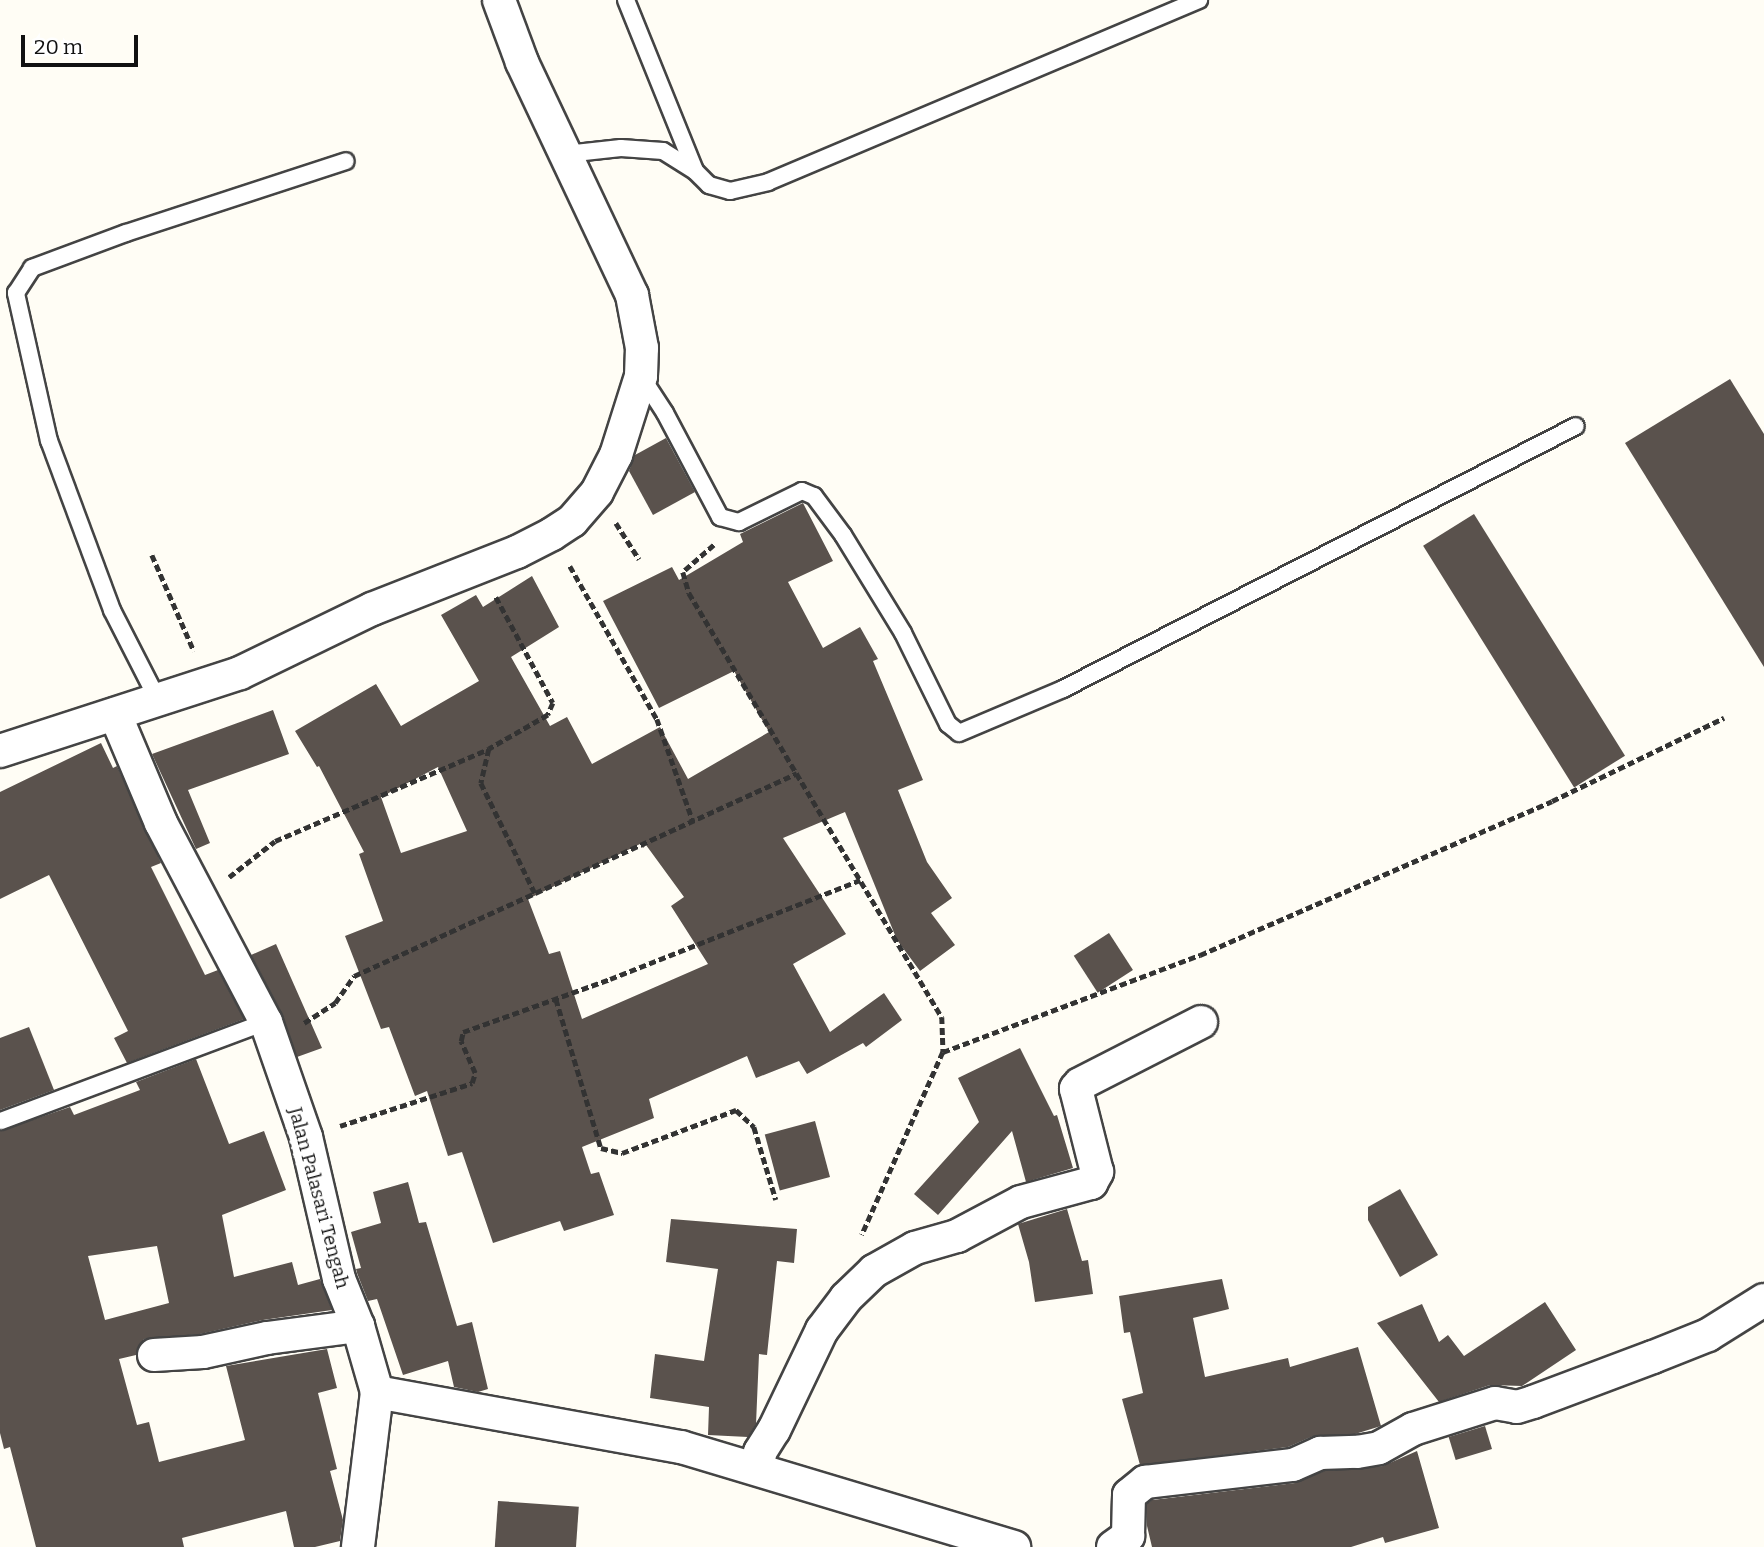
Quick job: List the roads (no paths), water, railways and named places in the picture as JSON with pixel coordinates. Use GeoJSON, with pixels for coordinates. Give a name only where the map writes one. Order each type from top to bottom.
{"type":"FeatureCollection","features":[{"type":"Feature","properties":{"kind":"street"},"geometry":{"type":"LineString","coordinates":[[0,751],[240,673],[372,609],[552,534],[572,521],[604,481],[627,427],[641,376],[642,348],[632,295],[522,62],[499,0]]}},
{"type":"Feature","properties":{"kind":"street","name":"Jalan Palasari Tengah"},"geometry":{"type":"LineString","coordinates":[[115,714],[161,823],[268,1029],[306,1137],[339,1279],[358,1326],[377,1392],[358,1547]]}},
{"type":"Feature","properties":{"kind":"street"},"geometry":{"type":"LineString","coordinates":[[758,1469],[760,1452],[774,1430],[822,1330],[846,1298],[874,1271],[915,1248],[957,1236],[1021,1202],[1091,1183],[1097,1172],[1076,1089],[1080,1084],[1201,1022]]}},
{"type":"Feature","properties":{"kind":"street"},"geometry":{"type":"LineString","coordinates":[[1113,1547],[1128,1536],[1129,1495],[1145,1482],[1178,1476],[1280,1467],[1293,1465],[1320,1453],[1357,1452],[1379,1448],[1413,1429],[1495,1403],[1517,1407],[1534,1402],[1653,1357],[1708,1335],[1764,1300]]}},
{"type":"Feature","properties":{"kind":"street"},"geometry":{"type":"LineString","coordinates":[[154,1355],[203,1352],[267,1338],[358,1326]]}},
{"type":"Feature","properties":{"kind":"street"},"geometry":{"type":"LineString","coordinates":[[377,1392],[681,1447],[1014,1547]]}},
{"type":"Feature","properties":{"kind":"lane"},"geometry":{"type":"LineString","coordinates":[[626,0],[695,171]]}},
{"type":"Feature","properties":{"kind":"lane"},"geometry":{"type":"LineString","coordinates":[[566,154],[621,148],[663,150],[695,171],[709,185],[730,191],[768,182],[1199,0]]}},
{"type":"Feature","properties":{"kind":"lane"},"geometry":{"type":"LineString","coordinates":[[158,700],[112,610],[48,442],[16,293],[32,268],[126,233],[346,161]]}},
{"type":"Feature","properties":{"kind":"lane"},"geometry":{"type":"LineString","coordinates":[[641,376],[665,413],[720,516],[739,522],[802,491],[814,496],[843,535],[903,633],[948,724],[959,733],[1063,689],[1576,426]]}},
{"type":"Feature","properties":{"kind":"lane"},"geometry":{"type":"LineString","coordinates":[[1,1121],[268,1029]]}}]}
